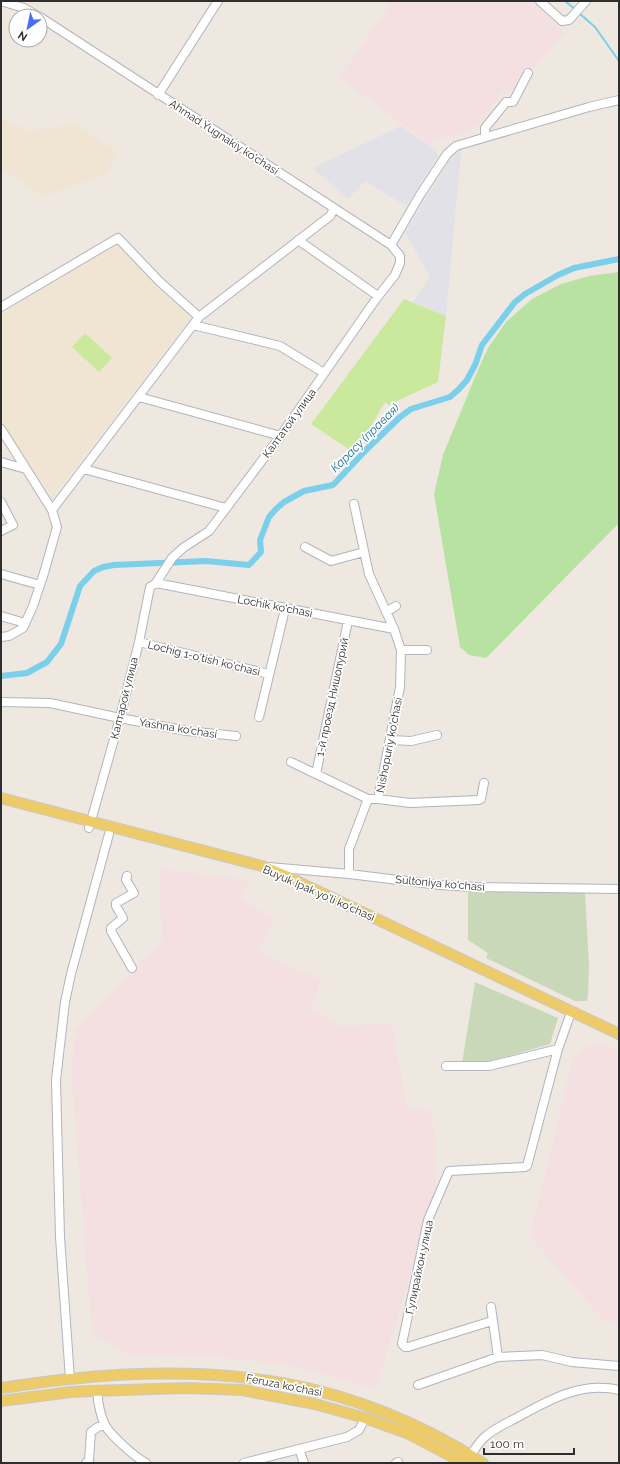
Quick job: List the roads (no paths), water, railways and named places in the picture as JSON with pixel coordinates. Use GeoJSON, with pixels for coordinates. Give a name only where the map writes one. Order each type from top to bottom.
{"type":"FeatureCollection","features":[{"type":"Feature","properties":{"kind":"main road","name":"Buyuk Ipak yo'li ko'chasi"},"geometry":{"type":"LineString","coordinates":[[1,798],[90,825]]}},
{"type":"Feature","properties":{"kind":"main road","name":"Buyuk Ipak yo'li ko'chasi"},"geometry":{"type":"LineString","coordinates":[[1,805],[262,866],[286,876],[571,1015],[619,1041]]}},
{"type":"Feature","properties":{"kind":"main road","name":"Buyuk Ipak yo'li ko'chasi"},"geometry":{"type":"LineString","coordinates":[[110,830],[266,875],[571,1015],[619,1034]]}},
{"type":"Feature","properties":{"kind":"main road","name":"Feruza ko'chasi"},"geometry":{"type":"LineString","coordinates":[[1,1388],[70,1378],[189,1373],[278,1381],[345,1398],[382,1411],[412,1424],[468,1459]]}},
{"type":"Feature","properties":{"kind":"main road"},"geometry":{"type":"LineString","coordinates":[[70,1378],[71,1392]]}},
{"type":"Feature","properties":{"kind":"main road","name":"Feruza ko'chasi"},"geometry":{"type":"LineString","coordinates":[[1,1401],[71,1392],[187,1388],[242,1390],[315,1404],[365,1418],[407,1433],[468,1459],[483,1463]]}},
{"type":"Feature","properties":{"kind":"street"},"geometry":{"type":"LineString","coordinates":[[158,95],[218,1]]}},
{"type":"Feature","properties":{"kind":"street"},"geometry":{"type":"LineString","coordinates":[[540,1],[562,22],[571,18],[586,1]]}},
{"type":"Feature","properties":{"kind":"street","name":"Ahmad Yugnakiy ko'chasi"},"geometry":{"type":"LineString","coordinates":[[1,2],[24,8]]}},
{"type":"Feature","properties":{"kind":"street","name":"Ahmad Yugnakiy ko'chasi"},"geometry":{"type":"LineString","coordinates":[[48,23],[391,245],[400,256],[400,263]]}},
{"type":"Feature","properties":{"kind":"street"},"geometry":{"type":"LineString","coordinates":[[485,136],[485,128],[506,102],[513,102],[528,73]]}},
{"type":"Feature","properties":{"kind":"street"},"geometry":{"type":"LineString","coordinates":[[391,245],[420,195],[449,152],[456,146],[485,136],[619,100]]}},
{"type":"Feature","properties":{"kind":"street"},"geometry":{"type":"LineString","coordinates":[[52,510],[199,317],[330,216],[334,209]]}},
{"type":"Feature","properties":{"kind":"street"},"geometry":{"type":"LineString","coordinates":[[1,307],[118,238],[159,281],[199,317]]}},
{"type":"Feature","properties":{"kind":"street"},"geometry":{"type":"LineString","coordinates":[[298,240],[378,296]]}},
{"type":"Feature","properties":{"kind":"street","name":"Калтатой улица"},"geometry":{"type":"LineString","coordinates":[[163,570],[172,558],[183,548],[209,531],[280,436],[378,296],[395,275],[400,263]]}},
{"type":"Feature","properties":{"kind":"street"},"geometry":{"type":"LineString","coordinates":[[192,325],[280,346],[324,373]]}},
{"type":"Feature","properties":{"kind":"street"},"geometry":{"type":"LineString","coordinates":[[139,397],[280,436]]}},
{"type":"Feature","properties":{"kind":"street"},"geometry":{"type":"LineString","coordinates":[[1,429],[52,510],[56,527],[40,585],[33,606],[23,628],[9,636],[1,636]]}},
{"type":"Feature","properties":{"kind":"street"},"geometry":{"type":"LineString","coordinates":[[1,462],[26,469]]}},
{"type":"Feature","properties":{"kind":"street"},"geometry":{"type":"LineString","coordinates":[[84,469],[226,508]]}},
{"type":"Feature","properties":{"kind":"street"},"geometry":{"type":"LineString","coordinates":[[1,502],[13,525],[1,531]]}},
{"type":"Feature","properties":{"kind":"street","name":"Nishopuriy ko'chasi"},"geometry":{"type":"LineString","coordinates":[[349,874],[350,849],[368,799],[378,799],[391,740],[400,687],[401,650],[394,629],[369,574],[354,504]]}},
{"type":"Feature","properties":{"kind":"street"},"geometry":{"type":"LineString","coordinates":[[306,547],[331,561],[364,552]]}},
{"type":"Feature","properties":{"kind":"street","name":"Калтарой улица"},"geometry":{"type":"LineString","coordinates":[[90,825],[120,718],[150,587],[156,582],[163,570]]}},
{"type":"Feature","properties":{"kind":"street"},"geometry":{"type":"LineString","coordinates":[[1,574],[40,585]]}},
{"type":"Feature","properties":{"kind":"street","name":"Lochik ko'chasi"},"geometry":{"type":"LineString","coordinates":[[156,582],[394,629]]}},
{"type":"Feature","properties":{"kind":"street"},"geometry":{"type":"LineString","coordinates":[[386,612],[396,606]]}},
{"type":"Feature","properties":{"kind":"street"},"geometry":{"type":"LineString","coordinates":[[259,717],[285,608]]}},
{"type":"Feature","properties":{"kind":"street"},"geometry":{"type":"LineString","coordinates":[[1,616],[25,623]]}},
{"type":"Feature","properties":{"kind":"street","name":"1-й проезд Нишопурий"},"geometry":{"type":"LineString","coordinates":[[316,774],[348,621]]}},
{"type":"Feature","properties":{"kind":"street","name":"Lochig 1-o'tish ko'chasi"},"geometry":{"type":"LineString","coordinates":[[138,642],[269,674]]}},
{"type":"Feature","properties":{"kind":"street"},"geometry":{"type":"LineString","coordinates":[[401,650],[427,650]]}},
{"type":"Feature","properties":{"kind":"street","name":"Yashna ko'chasi"},"geometry":{"type":"LineString","coordinates":[[1,702],[50,703],[187,731],[236,736]]}},
{"type":"Feature","properties":{"kind":"street"},"geometry":{"type":"LineString","coordinates":[[391,740],[411,741],[437,735]]}},
{"type":"Feature","properties":{"kind":"street"},"geometry":{"type":"LineString","coordinates":[[291,762],[368,799]]}},
{"type":"Feature","properties":{"kind":"street"},"geometry":{"type":"LineString","coordinates":[[378,799],[410,803],[480,800],[482,799],[484,783]]}},
{"type":"Feature","properties":{"kind":"street"},"geometry":{"type":"LineString","coordinates":[[70,1378],[60,1237],[56,1080],[65,1002],[70,974],[110,830]]}},
{"type":"Feature","properties":{"kind":"street","name":"Sultoniya ko'chasi"},"geometry":{"type":"LineString","coordinates":[[262,866],[349,874],[440,885],[474,887],[619,889]]}},
{"type":"Feature","properties":{"kind":"street"},"geometry":{"type":"LineString","coordinates":[[127,876],[126,880],[134,893],[116,903],[122,918],[111,928],[111,931],[132,968]]}},
{"type":"Feature","properties":{"kind":"street"},"geometry":{"type":"LineString","coordinates":[[446,1066],[488,1066],[558,1049],[571,1015]]}},
{"type":"Feature","properties":{"kind":"street","name":"Гулирайхон улица"},"geometry":{"type":"LineString","coordinates":[[492,1321],[408,1347],[405,1347],[402,1344],[428,1220],[449,1171],[527,1166],[558,1049]]}},
{"type":"Feature","properties":{"kind":"street"},"geometry":{"type":"LineString","coordinates":[[490,1307],[498,1357]]}},
{"type":"Feature","properties":{"kind":"street"},"geometry":{"type":"LineString","coordinates":[[418,1385],[498,1357],[542,1355],[572,1362],[619,1366]]}},
{"type":"Feature","properties":{"kind":"street"},"geometry":{"type":"LineString","coordinates":[[468,1459],[485,1436],[548,1401],[584,1389],[608,1387],[619,1390]]}},
{"type":"Feature","properties":{"kind":"street"},"geometry":{"type":"LineString","coordinates":[[97,1391],[98,1402],[105,1425],[130,1452],[146,1463]]}},
{"type":"Feature","properties":{"kind":"street"},"geometry":{"type":"LineString","coordinates":[[244,1463],[326,1443],[352,1435],[359,1430],[365,1418]]}},
{"type":"Feature","properties":{"kind":"street"},"geometry":{"type":"LineString","coordinates":[[86,1463],[89,1460],[91,1432],[94,1428],[105,1425]]}},
{"type":"Feature","properties":{"kind":"street"},"geometry":{"type":"LineString","coordinates":[[298,1449],[304,1463]]}},
{"type":"Feature","properties":{"kind":"waterway"},"geometry":{"type":"LineString","coordinates":[[565,1],[576,10]]}},
{"type":"Feature","properties":{"kind":"waterway"},"geometry":{"type":"LineString","coordinates":[[579,13],[595,27],[619,61]]}},
{"type":"Feature","properties":{"kind":"waterway","name":"Карасу (правая)"},"geometry":{"type":"LineString","coordinates":[[1,676],[27,673],[47,662],[61,644],[80,586],[94,571],[103,567],[114,565],[206,561],[249,565],[261,552],[260,540],[269,517],[284,502],[304,491],[333,485],[400,417],[411,409],[450,397],[459,389],[467,380],[475,365],[482,345],[515,302],[525,294],[558,275],[574,268],[619,259]]}}]}
